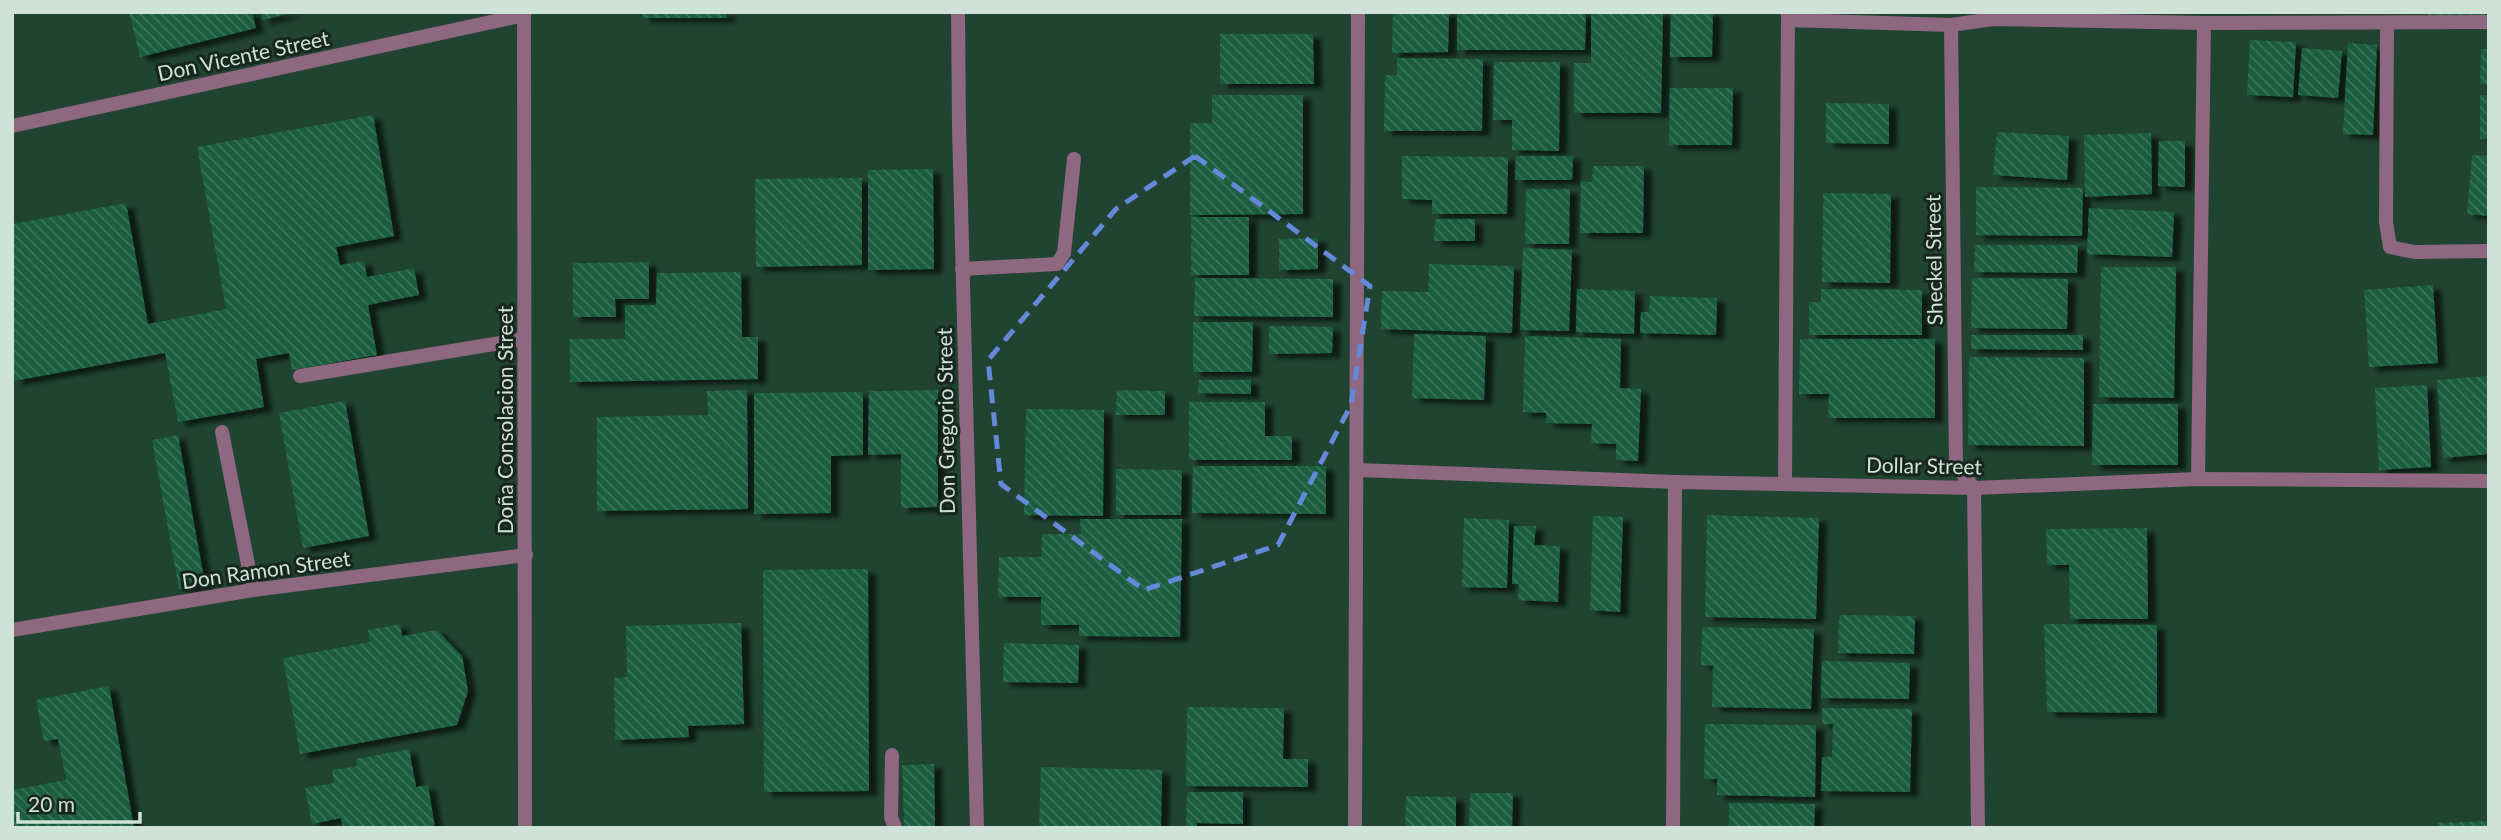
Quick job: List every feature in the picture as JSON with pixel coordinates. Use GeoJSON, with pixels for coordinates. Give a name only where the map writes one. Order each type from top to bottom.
{"type":"FeatureCollection","features":[{"type":"Feature","properties":{"kind":"street","name":"Don Gregorio Street"},"geometry":{"type":"LineString","coordinates":[[958,12],[962,269],[978,828]]}},
{"type":"Feature","properties":{"kind":"street"},"geometry":{"type":"LineString","coordinates":[[1355,828],[1358,12]]}},
{"type":"Feature","properties":{"kind":"street","name":"Don Vicente Street"},"geometry":{"type":"LineString","coordinates":[[12,126],[524,14]]}},
{"type":"Feature","properties":{"kind":"street","name":"Doña Consolacion Street"},"geometry":{"type":"LineString","coordinates":[[524,14],[525,828]]}},
{"type":"Feature","properties":{"kind":"street"},"geometry":{"type":"LineString","coordinates":[[1785,484],[1788,16],[1951,25],[1993,16],[2204,23],[2227,17],[2387,23],[2489,22]]}},
{"type":"Feature","properties":{"kind":"street"},"geometry":{"type":"LineString","coordinates":[[2198,479],[2204,23]]}},
{"type":"Feature","properties":{"kind":"street"},"geometry":{"type":"LineString","coordinates":[[2387,23],[2386,222],[2390,247],[2414,252],[2489,251]]}},
{"type":"Feature","properties":{"kind":"street","name":"Sheckel Street"},"geometry":{"type":"LineString","coordinates":[[1951,25],[1956,466],[1974,488]]}},
{"type":"Feature","properties":{"kind":"street"},"geometry":{"type":"LineString","coordinates":[[962,269],[1057,264],[1064,253],[1074,159]]}},
{"type":"Feature","properties":{"kind":"street"},"geometry":{"type":"LineString","coordinates":[[300,376],[524,339]]}},
{"type":"Feature","properties":{"kind":"street"},"geometry":{"type":"LineString","coordinates":[[222,432],[253,590]]}},
{"type":"Feature","properties":{"kind":"street","name":"Dollar Street"},"geometry":{"type":"LineString","coordinates":[[1358,470],[1675,482],[1974,488],[2198,479],[2489,481]]}},
{"type":"Feature","properties":{"kind":"street"},"geometry":{"type":"LineString","coordinates":[[1673,828],[1675,482]]}},
{"type":"Feature","properties":{"kind":"street"},"geometry":{"type":"LineString","coordinates":[[1974,488],[1978,828]]}},
{"type":"Feature","properties":{"kind":"street","name":"Don Ramon Street"},"geometry":{"type":"LineString","coordinates":[[12,629],[253,590],[526,555]]}},
{"type":"Feature","properties":{"kind":"street"},"geometry":{"type":"LineString","coordinates":[[892,755],[891,817],[895,828]]}},
{"type":"Feature","properties":{"kind":"highlighted area"},"geometry":{"type":"Polygon","coordinates":[[[1195,156],[1370,286],[1351,405],[1278,545],[1144,590],[1001,484],[988,360],[1116,209],[1195,156]]]}},
{"type":"Feature","properties":{"kind":"building"},"geometry":{"type":"Polygon","coordinates":[[[129,12],[252,12],[256,28],[140,57],[129,12]]]}},
{"type":"Feature","properties":{"kind":"building"},"geometry":{"type":"Polygon","coordinates":[[[261,12],[292,12],[292,13],[262,20],[261,12]]]}},
{"type":"Feature","properties":{"kind":"building"},"geometry":{"type":"Polygon","coordinates":[[[642,12],[727,12],[727,18],[642,18],[642,12]]]}},
{"type":"Feature","properties":{"kind":"building"},"geometry":{"type":"Polygon","coordinates":[[[1393,12],[1449,12],[1448,52],[1392,53],[1393,12]]]}},
{"type":"Feature","properties":{"kind":"building"},"geometry":{"type":"Polygon","coordinates":[[[1457,12],[1586,12],[1585,50],[1457,50],[1457,12]]]}},
{"type":"Feature","properties":{"kind":"building"},"geometry":{"type":"Polygon","coordinates":[[[1591,12],[1663,12],[1661,113],[1574,113],[1574,63],[1591,63],[1591,12]]]}},
{"type":"Feature","properties":{"kind":"building"},"geometry":{"type":"Polygon","coordinates":[[[1671,12],[1713,12],[1712,57],[1670,57],[1671,12]]]}},
{"type":"Feature","properties":{"kind":"building"},"geometry":{"type":"Polygon","coordinates":[[[2428,12],[2485,12],[2485,17],[2428,18],[2428,12]]]}},
{"type":"Feature","properties":{"kind":"building"},"geometry":{"type":"Polygon","coordinates":[[[1220,34],[1313,34],[1314,84],[1220,84],[1220,34]]]}},
{"type":"Feature","properties":{"kind":"building"},"geometry":{"type":"Polygon","coordinates":[[[2250,40],[2296,42],[2293,97],[2247,95],[2250,40]]]}},
{"type":"Feature","properties":{"kind":"building"},"geometry":{"type":"Polygon","coordinates":[[[2348,43],[2377,45],[2373,135],[2343,134],[2348,43]]]}},
{"type":"Feature","properties":{"kind":"building"},"geometry":{"type":"Polygon","coordinates":[[[2302,48],[2342,51],[2338,98],[2298,95],[2302,48]]]}},
{"type":"Feature","properties":{"kind":"building"},"geometry":{"type":"Polygon","coordinates":[[[2481,49],[2489,49],[2489,85],[2480,84],[2481,49]]]}},
{"type":"Feature","properties":{"kind":"building"},"geometry":{"type":"Polygon","coordinates":[[[1397,58],[1483,59],[1482,131],[1384,131],[1385,75],[1397,75],[1397,58]]]}},
{"type":"Feature","properties":{"kind":"building"},"geometry":{"type":"Polygon","coordinates":[[[1494,62],[1560,62],[1559,151],[1512,150],[1512,120],[1493,120],[1494,62]]]}},
{"type":"Feature","properties":{"kind":"building"},"geometry":{"type":"Polygon","coordinates":[[[1670,88],[1733,88],[1732,145],[1669,145],[1670,88]]]}},
{"type":"Feature","properties":{"kind":"building"},"geometry":{"type":"Polygon","coordinates":[[[1212,95],[1303,95],[1303,214],[1190,215],[1190,123],[1212,123],[1212,95]]]}},
{"type":"Feature","properties":{"kind":"building"},"geometry":{"type":"Polygon","coordinates":[[[2480,95],[2489,95],[2489,139],[2480,139],[2480,95]]]}},
{"type":"Feature","properties":{"kind":"building"},"geometry":{"type":"Polygon","coordinates":[[[1826,103],[1889,104],[1889,144],[1826,143],[1826,103]]]}},
{"type":"Feature","properties":{"kind":"building"},"geometry":{"type":"Polygon","coordinates":[[[373,115],[394,236],[336,247],[340,265],[364,261],[367,277],[414,268],[419,295],[368,305],[377,355],[292,370],[289,353],[256,359],[264,407],[178,422],[165,353],[14,381],[12,224],[126,203],[148,324],[226,309],[197,147],[373,115]]]}},
{"type":"Feature","properties":{"kind":"building"},"geometry":{"type":"Polygon","coordinates":[[[1997,132],[2069,136],[2067,180],[1993,175],[1997,132]]]}},
{"type":"Feature","properties":{"kind":"building"},"geometry":{"type":"Polygon","coordinates":[[[2151,133],[2152,194],[2085,197],[2084,135],[2151,133]]]}},
{"type":"Feature","properties":{"kind":"building"},"geometry":{"type":"Polygon","coordinates":[[[2159,141],[2185,141],[2185,187],[2158,186],[2159,141]]]}},
{"type":"Feature","properties":{"kind":"building"},"geometry":{"type":"Polygon","coordinates":[[[2472,155],[2489,156],[2489,216],[2467,214],[2472,155]]]}},
{"type":"Feature","properties":{"kind":"building"},"geometry":{"type":"Polygon","coordinates":[[[1402,156],[1508,157],[1507,214],[1432,214],[1432,200],[1402,199],[1402,156]]]}},
{"type":"Feature","properties":{"kind":"building"},"geometry":{"type":"Polygon","coordinates":[[[1516,156],[1573,156],[1572,180],[1515,180],[1516,156]]]}},
{"type":"Feature","properties":{"kind":"building"},"geometry":{"type":"Polygon","coordinates":[[[1593,166],[1644,166],[1643,233],[1580,233],[1581,181],[1592,182],[1593,166]]]}},
{"type":"Feature","properties":{"kind":"building"},"geometry":{"type":"Polygon","coordinates":[[[933,169],[934,269],[868,270],[868,170],[933,169]]]}},
{"type":"Feature","properties":{"kind":"building"},"geometry":{"type":"Polygon","coordinates":[[[862,178],[862,265],[756,267],[755,179],[862,178]]]}},
{"type":"Feature","properties":{"kind":"building"},"geometry":{"type":"Polygon","coordinates":[[[1976,187],[2083,188],[2082,236],[1976,235],[1976,187]]]}},
{"type":"Feature","properties":{"kind":"building"},"geometry":{"type":"Polygon","coordinates":[[[1526,189],[1570,189],[1569,244],[1525,244],[1526,189]]]}},
{"type":"Feature","properties":{"kind":"building"},"geometry":{"type":"Polygon","coordinates":[[[1823,193],[1891,194],[1890,283],[1822,282],[1823,193]]]}},
{"type":"Feature","properties":{"kind":"building"},"geometry":{"type":"Polygon","coordinates":[[[2089,208],[2174,212],[2172,257],[2087,254],[2089,208]]]}},
{"type":"Feature","properties":{"kind":"building"},"geometry":{"type":"Polygon","coordinates":[[[1191,217],[1249,217],[1249,275],[1191,275],[1191,217]]]}},
{"type":"Feature","properties":{"kind":"building"},"geometry":{"type":"Polygon","coordinates":[[[1435,219],[1475,219],[1475,241],[1434,241],[1435,219]]]}},
{"type":"Feature","properties":{"kind":"building"},"geometry":{"type":"Polygon","coordinates":[[[1318,238],[1318,269],[1279,270],[1279,239],[1318,238]]]}},
{"type":"Feature","properties":{"kind":"building"},"geometry":{"type":"Polygon","coordinates":[[[1975,245],[2078,245],[2077,273],[1974,272],[1975,245]]]}},
{"type":"Feature","properties":{"kind":"building"},"geometry":{"type":"Polygon","coordinates":[[[1523,248],[1572,250],[1569,331],[1520,330],[1523,248]]]}},
{"type":"Feature","properties":{"kind":"building"},"geometry":{"type":"Polygon","coordinates":[[[649,262],[649,299],[615,299],[616,317],[573,317],[573,263],[649,262]]]}},
{"type":"Feature","properties":{"kind":"building"},"geometry":{"type":"Polygon","coordinates":[[[1429,264],[1514,266],[1512,333],[1381,329],[1382,291],[1428,292],[1429,264]]]}},
{"type":"Feature","properties":{"kind":"building"},"geometry":{"type":"Polygon","coordinates":[[[2101,267],[2176,267],[2174,398],[2099,397],[2101,267]]]}},
{"type":"Feature","properties":{"kind":"building"},"geometry":{"type":"Polygon","coordinates":[[[741,272],[742,337],[758,337],[758,379],[570,382],[570,339],[625,339],[625,305],[656,305],[657,273],[741,272]]]}},
{"type":"Feature","properties":{"kind":"building"},"geometry":{"type":"Polygon","coordinates":[[[1195,278],[1333,279],[1333,317],[1194,316],[1195,278]]]}},
{"type":"Feature","properties":{"kind":"building"},"geometry":{"type":"Polygon","coordinates":[[[1972,278],[2068,279],[2067,329],[1971,328],[1972,278]]]}},
{"type":"Feature","properties":{"kind":"building"},"geometry":{"type":"Polygon","coordinates":[[[2433,285],[2438,363],[2369,367],[2364,290],[2433,285]]]}},
{"type":"Feature","properties":{"kind":"building"},"geometry":{"type":"Polygon","coordinates":[[[1577,289],[1635,291],[1634,334],[1576,332],[1577,289]]]}},
{"type":"Feature","properties":{"kind":"building"},"geometry":{"type":"Polygon","coordinates":[[[1821,289],[1922,290],[1922,335],[1809,335],[1809,302],[1821,302],[1821,289]]]}},
{"type":"Feature","properties":{"kind":"building"},"geometry":{"type":"Polygon","coordinates":[[[1650,296],[1717,298],[1716,335],[1640,333],[1641,312],[1649,312],[1650,296]]]}},
{"type":"Feature","properties":{"kind":"building"},"geometry":{"type":"Polygon","coordinates":[[[1193,322],[1253,322],[1252,372],[1193,372],[1193,322]]]}},
{"type":"Feature","properties":{"kind":"building"},"geometry":{"type":"Polygon","coordinates":[[[1269,326],[1333,327],[1332,353],[1269,354],[1269,326]]]}},
{"type":"Feature","properties":{"kind":"building"},"geometry":{"type":"Polygon","coordinates":[[[1414,334],[1486,336],[1484,400],[1412,398],[1414,334]]]}},
{"type":"Feature","properties":{"kind":"building"},"geometry":{"type":"Polygon","coordinates":[[[1971,335],[2083,335],[2083,350],[1971,349],[1971,335]]]}},
{"type":"Feature","properties":{"kind":"building"},"geometry":{"type":"Polygon","coordinates":[[[1525,336],[1621,339],[1620,388],[1641,389],[1638,461],[1616,460],[1616,444],[1591,443],[1592,424],[1546,423],[1546,413],[1523,412],[1525,336]]]}},
{"type":"Feature","properties":{"kind":"building"},"geometry":{"type":"Polygon","coordinates":[[[1800,339],[1935,339],[1935,418],[1828,418],[1829,394],[1799,394],[1800,339]]]}},
{"type":"Feature","properties":{"kind":"building"},"geometry":{"type":"Polygon","coordinates":[[[1969,357],[2084,358],[2084,446],[1968,445],[1969,357]]]}},
{"type":"Feature","properties":{"kind":"building"},"geometry":{"type":"Polygon","coordinates":[[[2489,376],[2489,454],[2443,458],[2437,380],[2489,376]]]}},
{"type":"Feature","properties":{"kind":"building"},"geometry":{"type":"Polygon","coordinates":[[[1199,380],[1251,380],[1251,394],[1198,393],[1199,380]]]}},
{"type":"Feature","properties":{"kind":"building"},"geometry":{"type":"Polygon","coordinates":[[[2427,385],[2431,467],[2379,470],[2375,388],[2427,385]]]}},
{"type":"Feature","properties":{"kind":"building"},"geometry":{"type":"Polygon","coordinates":[[[747,390],[748,509],[597,511],[597,417],[708,415],[707,391],[747,390]]]}},
{"type":"Feature","properties":{"kind":"building"},"geometry":{"type":"Polygon","coordinates":[[[938,390],[938,507],[901,508],[901,454],[868,455],[869,391],[938,390]]]}},
{"type":"Feature","properties":{"kind":"building"},"geometry":{"type":"Polygon","coordinates":[[[1117,390],[1165,391],[1165,415],[1116,415],[1117,390]]]}},
{"type":"Feature","properties":{"kind":"building"},"geometry":{"type":"Polygon","coordinates":[[[863,392],[863,455],[831,456],[831,513],[754,514],[754,393],[863,392]]]}},
{"type":"Feature","properties":{"kind":"building"},"geometry":{"type":"Polygon","coordinates":[[[345,401],[369,536],[303,548],[279,413],[345,401]]]}},
{"type":"Feature","properties":{"kind":"building"},"geometry":{"type":"Polygon","coordinates":[[[1189,402],[1265,402],[1265,436],[1292,436],[1292,460],[1189,460],[1189,402]]]}},
{"type":"Feature","properties":{"kind":"building"},"geometry":{"type":"Polygon","coordinates":[[[2093,404],[2178,404],[2178,465],[2092,465],[2093,404]]]}},
{"type":"Feature","properties":{"kind":"building"},"geometry":{"type":"Polygon","coordinates":[[[1026,409],[1104,410],[1103,516],[1024,515],[1026,409]]]}},
{"type":"Feature","properties":{"kind":"building"},"geometry":{"type":"Polygon","coordinates":[[[178,435],[205,584],[179,589],[152,440],[178,435]]]}},
{"type":"Feature","properties":{"kind":"building"},"geometry":{"type":"Polygon","coordinates":[[[1193,466],[1326,466],[1326,514],[1192,513],[1193,466]]]}},
{"type":"Feature","properties":{"kind":"building"},"geometry":{"type":"Polygon","coordinates":[[[1116,469],[1182,470],[1181,515],[1116,515],[1116,469]]]}},
{"type":"Feature","properties":{"kind":"building"},"geometry":{"type":"Polygon","coordinates":[[[1707,515],[1819,518],[1816,619],[1705,617],[1707,515]]]}},
{"type":"Feature","properties":{"kind":"building"},"geometry":{"type":"Polygon","coordinates":[[[1593,516],[1623,517],[1620,612],[1590,610],[1593,516]]]}},
{"type":"Feature","properties":{"kind":"building"},"geometry":{"type":"Polygon","coordinates":[[[1464,518],[1509,520],[1507,588],[1462,587],[1464,518]]]}},
{"type":"Feature","properties":{"kind":"building"},"geometry":{"type":"Polygon","coordinates":[[[1080,519],[1182,519],[1180,637],[1079,636],[1079,625],[1041,625],[1041,597],[998,597],[999,557],[1041,557],[1042,534],[1081,534],[1080,519]]]}},
{"type":"Feature","properties":{"kind":"building"},"geometry":{"type":"Polygon","coordinates":[[[1514,526],[1536,526],[1534,545],[1560,546],[1558,602],[1518,600],[1519,584],[1512,584],[1514,526]]]}},
{"type":"Feature","properties":{"kind":"building"},"geometry":{"type":"Polygon","coordinates":[[[2147,528],[2148,619],[2070,619],[2069,565],[2047,565],[2046,529],[2147,528]]]}},
{"type":"Feature","properties":{"kind":"building"},"geometry":{"type":"Polygon","coordinates":[[[868,569],[869,791],[764,792],[763,570],[868,569]]]}},
{"type":"Feature","properties":{"kind":"building"},"geometry":{"type":"Polygon","coordinates":[[[1839,615],[1915,616],[1914,654],[1838,653],[1839,615]]]}},
{"type":"Feature","properties":{"kind":"building"},"geometry":{"type":"Polygon","coordinates":[[[741,623],[744,724],[688,726],[689,737],[615,740],[614,678],[627,677],[626,626],[741,623]]]}},
{"type":"Feature","properties":{"kind":"building"},"geometry":{"type":"Polygon","coordinates":[[[400,624],[402,636],[437,630],[462,656],[468,691],[457,725],[300,754],[283,658],[370,642],[368,630],[400,624]]]}},
{"type":"Feature","properties":{"kind":"building"},"geometry":{"type":"Polygon","coordinates":[[[2044,624],[2157,625],[2157,713],[2047,712],[2044,624]]]}},
{"type":"Feature","properties":{"kind":"building"},"geometry":{"type":"Polygon","coordinates":[[[1702,627],[1814,629],[1811,709],[1712,707],[1713,666],[1701,665],[1702,627]]]}},
{"type":"Feature","properties":{"kind":"building"},"geometry":{"type":"Polygon","coordinates":[[[1004,643],[1079,645],[1078,683],[1003,682],[1004,643]]]}},
{"type":"Feature","properties":{"kind":"building"},"geometry":{"type":"Polygon","coordinates":[[[1822,661],[1910,663],[1909,699],[1821,698],[1822,661]]]}},
{"type":"Feature","properties":{"kind":"building"},"geometry":{"type":"Polygon","coordinates":[[[109,686],[134,828],[12,828],[12,790],[66,780],[58,739],[44,741],[36,700],[109,686]]]}},
{"type":"Feature","properties":{"kind":"building"},"geometry":{"type":"Polygon","coordinates":[[[1187,707],[1284,708],[1283,759],[1308,759],[1308,787],[1186,786],[1187,707]]]}},
{"type":"Feature","properties":{"kind":"building"},"geometry":{"type":"Polygon","coordinates":[[[1822,708],[1912,709],[1910,792],[1821,791],[1822,757],[1832,757],[1833,724],[1822,724],[1822,708]]]}},
{"type":"Feature","properties":{"kind":"building"},"geometry":{"type":"Polygon","coordinates":[[[1705,724],[1816,725],[1815,797],[1717,795],[1717,779],[1704,779],[1705,724]]]}},
{"type":"Feature","properties":{"kind":"building"},"geometry":{"type":"Polygon","coordinates":[[[409,749],[416,787],[428,785],[435,828],[343,828],[341,818],[312,824],[305,788],[334,783],[332,770],[357,766],[356,759],[409,749]]]}},
{"type":"Feature","properties":{"kind":"building"},"geometry":{"type":"Polygon","coordinates":[[[934,764],[935,828],[904,828],[902,765],[934,764]]]}},
{"type":"Feature","properties":{"kind":"building"},"geometry":{"type":"Polygon","coordinates":[[[1041,767],[1162,770],[1161,828],[1039,828],[1041,767]]]}},
{"type":"Feature","properties":{"kind":"building"},"geometry":{"type":"Polygon","coordinates":[[[1187,792],[1243,792],[1243,824],[1197,823],[1197,828],[1186,828],[1187,792]]]}},
{"type":"Feature","properties":{"kind":"building"},"geometry":{"type":"Polygon","coordinates":[[[1470,793],[1513,793],[1512,828],[1469,828],[1470,793]]]}},
{"type":"Feature","properties":{"kind":"building"},"geometry":{"type":"Polygon","coordinates":[[[1406,796],[1456,797],[1456,828],[1405,828],[1406,796]]]}},
{"type":"Feature","properties":{"kind":"building"},"geometry":{"type":"Polygon","coordinates":[[[1729,803],[1815,804],[1814,828],[1729,828],[1729,803]]]}},
{"type":"Feature","properties":{"kind":"building"},"geometry":{"type":"Polygon","coordinates":[[[2489,821],[2489,828],[2438,828],[2437,823],[2489,821]]]}}]}
